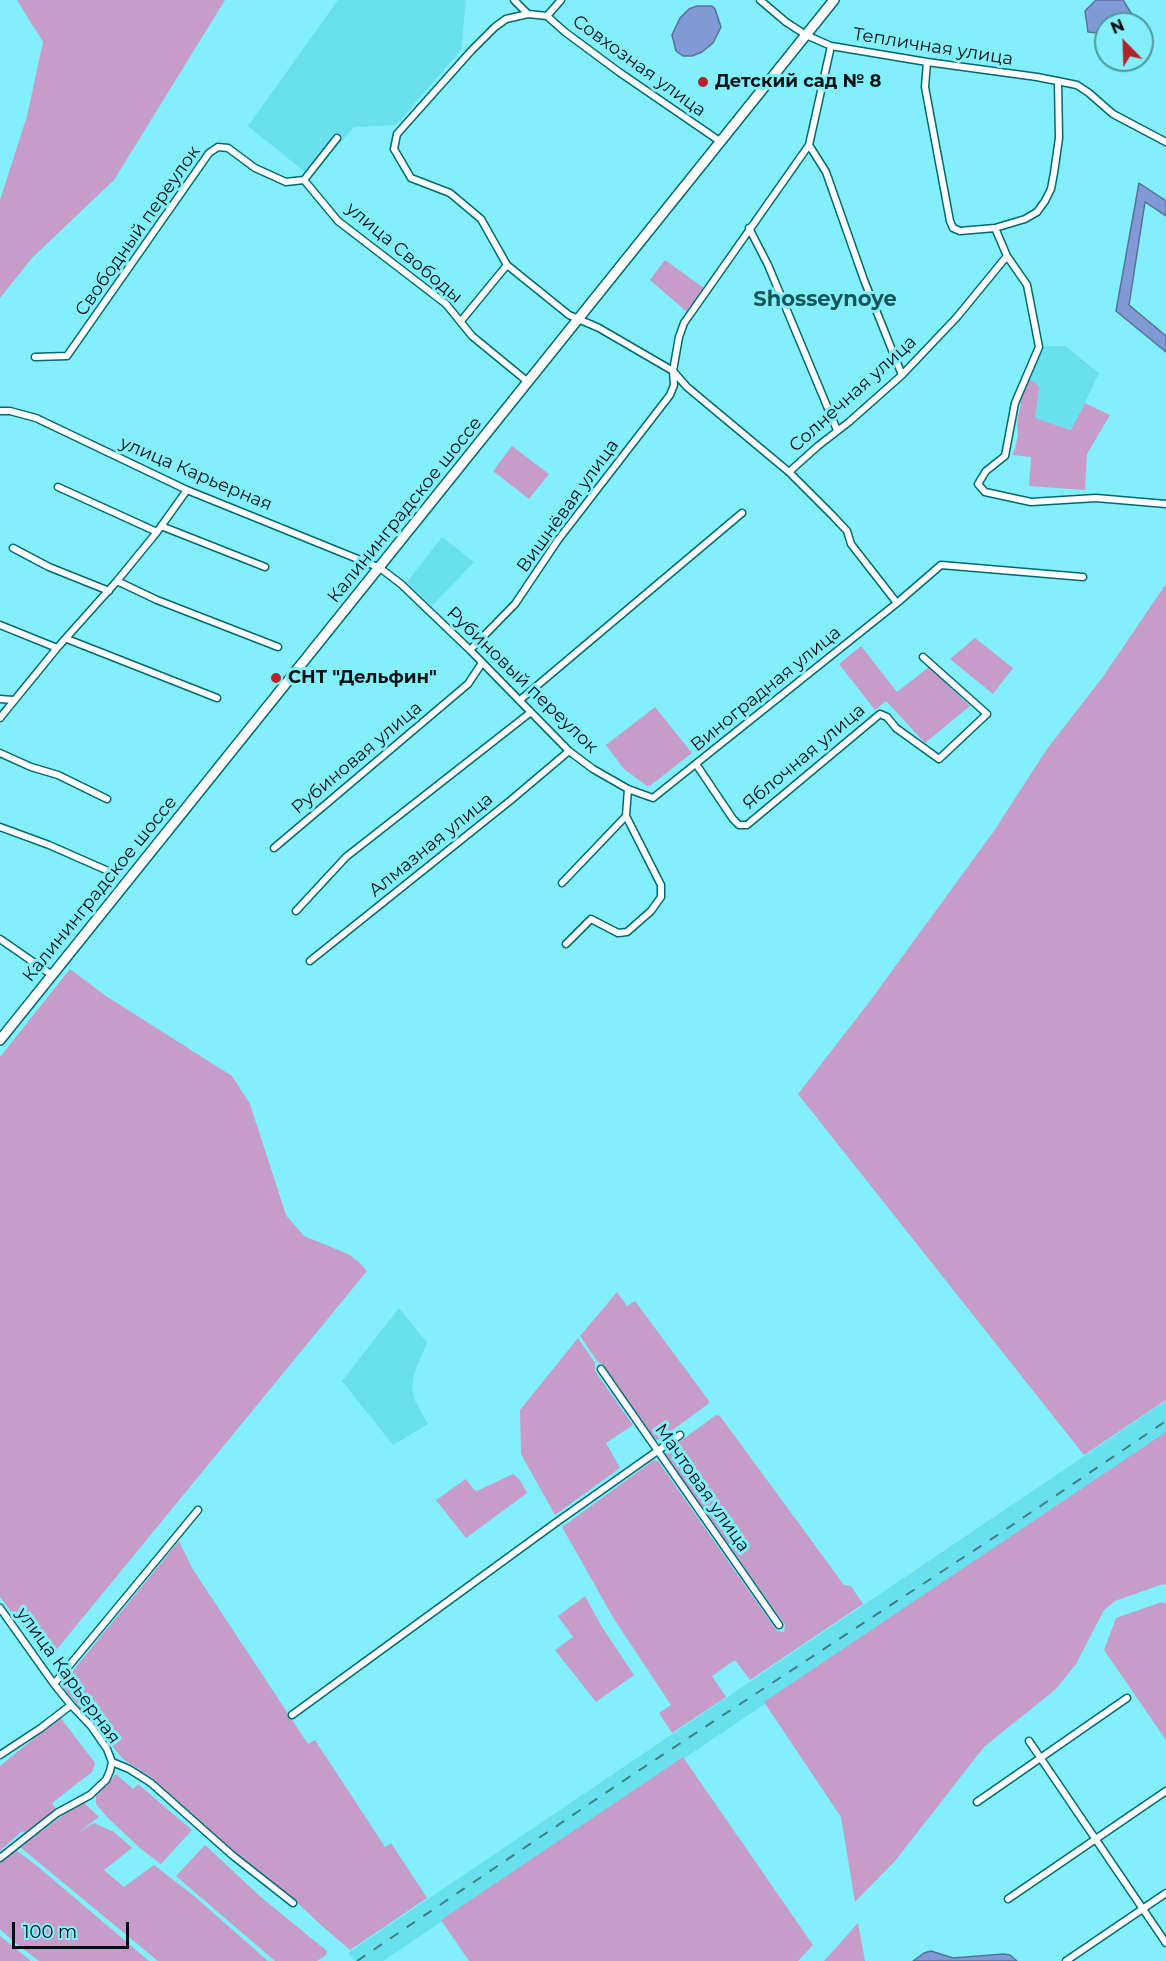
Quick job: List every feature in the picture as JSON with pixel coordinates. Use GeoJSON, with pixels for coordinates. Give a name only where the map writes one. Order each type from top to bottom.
{"type":"FeatureCollection","features":[{"type":"Feature","properties":{"kind":"main road","name":"Калининградское шоссе"},"geometry":{"type":"LineString","coordinates":[[0,1040],[834,0]]}},
{"type":"Feature","properties":{"kind":"street"},"geometry":{"type":"LineString","coordinates":[[514,0],[528,14]]}},
{"type":"Feature","properties":{"kind":"street"},"geometry":{"type":"LineString","coordinates":[[548,16],[561,0]]}},
{"type":"Feature","properties":{"kind":"street"},"geometry":{"type":"LineString","coordinates":[[760,0],[806,35]]}},
{"type":"Feature","properties":{"kind":"street","name":"Совхозная улица"},"geometry":{"type":"LineString","coordinates":[[721,142],[610,65],[565,32],[548,16],[528,14],[506,19],[479,43],[397,134],[394,149],[411,178],[450,194],[481,219],[507,265],[569,315],[599,328],[673,371],[687,387],[789,472],[846,531],[851,544],[897,603]]}},
{"type":"Feature","properties":{"kind":"street","name":"Тепличная улица"},"geometry":{"type":"LineString","coordinates":[[806,35],[831,46],[1077,85],[1113,114],[1166,142]]}},
{"type":"Feature","properties":{"kind":"street"},"geometry":{"type":"LineString","coordinates":[[831,46],[809,145],[826,172],[864,280],[902,375]]}},
{"type":"Feature","properties":{"kind":"street"},"geometry":{"type":"LineString","coordinates":[[927,62],[926,87],[950,221],[953,228],[960,231],[995,228],[1025,219],[1037,212],[1051,189],[1059,138],[1058,81]]}},
{"type":"Feature","properties":{"kind":"street"},"geometry":{"type":"LineString","coordinates":[[304,180],[338,138]]}},
{"type":"Feature","properties":{"kind":"street","name":"Вишнёвая улица"},"geometry":{"type":"LineString","coordinates":[[470,650],[515,604],[558,540],[670,395],[674,385],[673,371],[679,337],[684,323],[809,145]]}},
{"type":"Feature","properties":{"kind":"street","name":"Свободный переулок"},"geometry":{"type":"LineString","coordinates":[[35,357],[67,356],[209,153],[218,147],[228,148],[255,168],[286,182],[304,180]]}},
{"type":"Feature","properties":{"kind":"street","name":"улица Свободы"},"geometry":{"type":"LineString","coordinates":[[304,180],[338,221],[446,304],[472,336],[528,382]]}},
{"type":"Feature","properties":{"kind":"street"},"geometry":{"type":"LineString","coordinates":[[749,228],[768,265],[837,430]]}},
{"type":"Feature","properties":{"kind":"street"},"geometry":{"type":"LineString","coordinates":[[995,228],[1007,256],[1027,285],[1039,347],[1015,403],[1005,456],[980,477],[978,484],[985,492],[1031,502],[1096,498],[1166,504]]}},
{"type":"Feature","properties":{"kind":"street","name":"Солнечная улица"},"geometry":{"type":"LineString","coordinates":[[789,472],[902,375],[957,317],[1007,256]]}},
{"type":"Feature","properties":{"kind":"street"},"geometry":{"type":"LineString","coordinates":[[461,321],[507,265]]}},
{"type":"Feature","properties":{"kind":"street","name":"улица Карьерная"},"geometry":{"type":"LineString","coordinates":[[0,411],[10,411],[36,418],[187,490],[380,568]]}},
{"type":"Feature","properties":{"kind":"street"},"geometry":{"type":"LineString","coordinates":[[58,487],[159,529],[265,567]]}},
{"type":"Feature","properties":{"kind":"street"},"geometry":{"type":"LineString","coordinates":[[0,718],[57,648],[109,591],[187,490]]}},
{"type":"Feature","properties":{"kind":"street"},"geometry":{"type":"LineString","coordinates":[[520,700],[742,513]]}},
{"type":"Feature","properties":{"kind":"street"},"geometry":{"type":"LineString","coordinates":[[13,548],[49,567],[109,591]]}},
{"type":"Feature","properties":{"kind":"street","name":"Виноградная улица"},"geometry":{"type":"LineString","coordinates":[[652,798],[897,603],[941,565],[1083,577]]}},
{"type":"Feature","properties":{"kind":"street","name":"Рубиновый переулок"},"geometry":{"type":"LineString","coordinates":[[380,568],[401,584],[470,650],[569,751],[628,789],[652,798]]}},
{"type":"Feature","properties":{"kind":"street"},"geometry":{"type":"LineString","coordinates":[[117,581],[157,600],[278,647]]}},
{"type":"Feature","properties":{"kind":"street"},"geometry":{"type":"LineString","coordinates":[[0,625],[57,648]]}},
{"type":"Feature","properties":{"kind":"street"},"geometry":{"type":"LineString","coordinates":[[67,639],[217,698]]}},
{"type":"Feature","properties":{"kind":"street","name":"Яблочная улица"},"geometry":{"type":"LineString","coordinates":[[696,764],[733,819],[739,825],[747,825],[880,714],[887,717],[896,728],[939,759],[987,714],[923,657]]}},
{"type":"Feature","properties":{"kind":"street","name":"Рубиновая улица"},"geometry":{"type":"LineString","coordinates":[[274,848],[468,684],[482,663]]}},
{"type":"Feature","properties":{"kind":"street"},"geometry":{"type":"LineString","coordinates":[[0,699],[13,700]]}},
{"type":"Feature","properties":{"kind":"street"},"geometry":{"type":"LineString","coordinates":[[296,911],[346,857],[531,712]]}},
{"type":"Feature","properties":{"kind":"street","name":"Алмазная улица"},"geometry":{"type":"LineString","coordinates":[[310,960],[569,751]]}},
{"type":"Feature","properties":{"kind":"street"},"geometry":{"type":"LineString","coordinates":[[0,753],[31,767],[58,775],[107,799]]}},
{"type":"Feature","properties":{"kind":"street"},"geometry":{"type":"LineString","coordinates":[[566,944],[591,918],[618,933],[627,932],[651,910],[661,897],[661,885],[626,816],[628,789]]}},
{"type":"Feature","properties":{"kind":"street"},"geometry":{"type":"LineString","coordinates":[[562,883],[626,816]]}},
{"type":"Feature","properties":{"kind":"street"},"geometry":{"type":"LineString","coordinates":[[0,827],[49,845],[115,874]]}},
{"type":"Feature","properties":{"kind":"street"},"geometry":{"type":"LineString","coordinates":[[0,939],[52,975]]}},
{"type":"Feature","properties":{"kind":"street","name":"Мачтовая улица"},"geometry":{"type":"LineString","coordinates":[[600,1369],[779,1625]]}},
{"type":"Feature","properties":{"kind":"street"},"geometry":{"type":"LineString","coordinates":[[292,1715],[554,1524],[680,1436]]}},
{"type":"Feature","properties":{"kind":"street"},"geometry":{"type":"LineString","coordinates":[[54,1684],[198,1510]]}},
{"type":"Feature","properties":{"kind":"street","name":"улица Карьерная"},"geometry":{"type":"LineString","coordinates":[[0,1608],[54,1684],[91,1726],[107,1749],[112,1762]]}},
{"type":"Feature","properties":{"kind":"street"},"geometry":{"type":"LineString","coordinates":[[977,1802],[1127,1698]]}},
{"type":"Feature","properties":{"kind":"street"},"geometry":{"type":"LineString","coordinates":[[0,1755],[71,1706]]}},
{"type":"Feature","properties":{"kind":"street"},"geometry":{"type":"LineString","coordinates":[[1029,1741],[1166,1942]]}},
{"type":"Feature","properties":{"kind":"street"},"geometry":{"type":"LineString","coordinates":[[0,1858],[57,1813],[90,1795],[106,1780],[112,1762],[129,1769],[151,1783],[232,1856],[293,1903]]}},
{"type":"Feature","properties":{"kind":"street"},"geometry":{"type":"LineString","coordinates":[[1008,1899],[1166,1791]]}},
{"type":"Feature","properties":{"kind":"street"},"geometry":{"type":"LineString","coordinates":[[1066,1961],[1166,1893]]}},
{"type":"Feature","properties":{"kind":"shaded area"},"geometry":{"type":"Polygon","coordinates":[[[17,0],[225,0],[114,180],[32,258],[0,298],[0,200],[27,116],[43,42],[17,0]]]}},
{"type":"Feature","properties":{"kind":"shaded area"},"geometry":{"type":"Polygon","coordinates":[[[338,0],[466,0],[461,50],[396,125],[354,127],[311,177],[248,126],[338,0]]]}},
{"type":"Feature","properties":{"kind":"shaded area"},"geometry":{"type":"Polygon","coordinates":[[[1096,0],[1123,0],[1130,12],[1094,12],[1094,33],[1088,32],[1085,11],[1096,0]]]}},
{"type":"Feature","properties":{"kind":"shaded area"},"geometry":{"type":"Polygon","coordinates":[[[697,6],[712,6],[721,27],[713,43],[702,52],[692,56],[683,56],[676,51],[672,35],[680,18],[689,9],[697,6]]]}},
{"type":"Feature","properties":{"kind":"shaded area"},"geometry":{"type":"Polygon","coordinates":[[[1139,183],[1166,201],[1166,216],[1145,202],[1129,305],[1166,336],[1166,352],[1116,311],[1139,183]]]}},
{"type":"Feature","properties":{"kind":"shaded area"},"geometry":{"type":"Polygon","coordinates":[[[665,260],[704,288],[687,312],[650,280],[665,260]]]}},
{"type":"Feature","properties":{"kind":"shaded area"},"geometry":{"type":"Polygon","coordinates":[[[1046,346],[1065,346],[1099,373],[1072,430],[1034,418],[1039,388],[1025,378],[1038,349],[1046,346]]]}},
{"type":"Feature","properties":{"kind":"shaded area"},"geometry":{"type":"Polygon","coordinates":[[[1025,378],[1035,382],[1039,388],[1035,418],[1071,430],[1085,403],[1110,415],[1087,454],[1085,490],[1029,486],[1031,457],[1012,455],[1018,435],[1017,420],[1021,404],[1017,402],[1025,378]]]}},
{"type":"Feature","properties":{"kind":"shaded area"},"geometry":{"type":"Polygon","coordinates":[[[512,446],[549,474],[529,499],[493,471],[512,446]]]}},
{"type":"Feature","properties":{"kind":"shaded area"},"geometry":{"type":"Polygon","coordinates":[[[442,537],[474,562],[432,606],[407,582],[442,537]]]}},
{"type":"Feature","properties":{"kind":"shaded area"},"geometry":{"type":"Polygon","coordinates":[[[1166,584],[1166,1400],[1084,1455],[798,1094],[870,1001],[994,831],[1047,749],[1102,678],[1166,584]]]}},
{"type":"Feature","properties":{"kind":"shaded area"},"geometry":{"type":"Polygon","coordinates":[[[975,638],[1013,668],[993,694],[950,659],[975,638]]]}},
{"type":"Feature","properties":{"kind":"shaded area"},"geometry":{"type":"Polygon","coordinates":[[[861,646],[897,692],[929,667],[970,706],[925,743],[886,701],[875,710],[839,664],[861,646]]]}},
{"type":"Feature","properties":{"kind":"shaded area"},"geometry":{"type":"Polygon","coordinates":[[[655,707],[692,753],[647,786],[624,769],[606,745],[655,707]]]}},
{"type":"Feature","properties":{"kind":"shaded area"},"geometry":{"type":"Polygon","coordinates":[[[70,969],[106,996],[232,1076],[250,1104],[286,1215],[304,1236],[348,1254],[367,1271],[48,1660],[0,1597],[0,1057],[70,969]]]}},
{"type":"Feature","properties":{"kind":"shaded area"},"geometry":{"type":"Polygon","coordinates":[[[617,1292],[627,1306],[635,1301],[709,1401],[659,1440],[655,1439],[580,1336],[617,1292]]]}},
{"type":"Feature","properties":{"kind":"shaded area"},"geometry":{"type":"Polygon","coordinates":[[[399,1308],[427,1343],[414,1373],[412,1388],[415,1401],[428,1424],[393,1445],[342,1381],[399,1308]]]}},
{"type":"Feature","properties":{"kind":"shaded area"},"geometry":{"type":"Polygon","coordinates":[[[578,1338],[595,1363],[595,1371],[633,1425],[606,1443],[620,1468],[555,1515],[521,1454],[520,1410],[578,1338]]]}},
{"type":"Feature","properties":{"kind":"shaded area"},"geometry":{"type":"Polygon","coordinates":[[[1166,1401],[1166,1434],[383,1961],[356,1961],[348,1953],[1166,1401]]]}},
{"type":"Feature","properties":{"kind":"shaded area"},"geometry":{"type":"Polygon","coordinates":[[[716,1415],[720,1416],[844,1585],[851,1586],[863,1604],[750,1680],[735,1660],[712,1676],[726,1697],[672,1733],[659,1713],[671,1705],[614,1619],[562,1527],[654,1460],[658,1461],[777,1631],[784,1632],[785,1625],[666,1455],[667,1451],[716,1415]]]}},
{"type":"Feature","properties":{"kind":"shaded area"},"geometry":{"type":"Polygon","coordinates":[[[1166,1432],[1166,1585],[1163,1584],[1115,1601],[1104,1610],[1076,1664],[1056,1689],[984,1747],[895,1861],[855,1902],[841,1817],[764,1702],[1166,1432]]]}},
{"type":"Feature","properties":{"kind":"shaded area"},"geometry":{"type":"Polygon","coordinates":[[[513,1474],[520,1480],[527,1493],[466,1538],[436,1500],[466,1479],[477,1491],[513,1474]]]}},
{"type":"Feature","properties":{"kind":"shaded area"},"geometry":{"type":"Polygon","coordinates":[[[179,1541],[192,1568],[308,1744],[315,1740],[385,1847],[391,1843],[427,1898],[350,1950],[290,1896],[235,1854],[152,1778],[124,1760],[61,1685],[179,1541]]]}},
{"type":"Feature","properties":{"kind":"shaded area"},"geometry":{"type":"Polygon","coordinates":[[[585,1596],[602,1627],[634,1675],[596,1702],[555,1650],[573,1637],[558,1616],[585,1596]]]}},
{"type":"Feature","properties":{"kind":"shaded area"},"geometry":{"type":"Polygon","coordinates":[[[1162,1602],[1166,1604],[1166,1740],[1104,1650],[1116,1618],[1162,1602]]]}},
{"type":"Feature","properties":{"kind":"shaded area"},"geometry":{"type":"Polygon","coordinates":[[[60,1717],[95,1763],[92,1772],[52,1803],[56,1809],[24,1833],[22,1831],[0,1851],[0,1766],[60,1717]]]}},
{"type":"Feature","properties":{"kind":"shaded area"},"geometry":{"type":"Polygon","coordinates":[[[683,1757],[813,1945],[798,1961],[469,1961],[441,1920],[683,1757]]]}},
{"type":"Feature","properties":{"kind":"shaded area"},"geometry":{"type":"Polygon","coordinates":[[[116,1774],[133,1789],[138,1784],[192,1830],[161,1864],[141,1849],[96,1804],[96,1796],[116,1774]]]}},
{"type":"Feature","properties":{"kind":"shaded area"},"geometry":{"type":"Polygon","coordinates":[[[82,1801],[99,1817],[79,1832],[94,1823],[114,1832],[132,1848],[105,1871],[124,1887],[154,1865],[194,1896],[268,1961],[158,1961],[20,1847],[82,1801]]]}},
{"type":"Feature","properties":{"kind":"shaded area"},"geometry":{"type":"Polygon","coordinates":[[[205,1845],[262,1898],[327,1951],[326,1955],[317,1961],[275,1961],[176,1876],[205,1845]]]}},
{"type":"Feature","properties":{"kind":"shaded area"},"geometry":{"type":"Polygon","coordinates":[[[16,1850],[149,1961],[39,1961],[13,1941],[0,1929],[0,1862],[16,1850]]]}},
{"type":"Feature","properties":{"kind":"shaded area"},"geometry":{"type":"Polygon","coordinates":[[[858,1923],[865,1961],[824,1961],[858,1923]]]}},
{"type":"Feature","properties":{"kind":"shaded area"},"geometry":{"type":"Polygon","coordinates":[[[0,1936],[11,1945],[31,1961],[0,1961],[0,1936]]]}},
{"type":"Feature","properties":{"kind":"shaded area"},"geometry":{"type":"Polygon","coordinates":[[[931,1951],[953,1958],[1004,1954],[1010,1955],[1017,1961],[913,1961],[931,1951]]]}},
{"type":"Feature","properties":{"kind":"railway"},"geometry":{"type":"LineString","coordinates":[[357,1961],[635,1773],[999,1534],[1166,1421]]}},
{"type":"Feature","properties":{"kind":"place","name":"Детский сад № 8"},"geometry":{"type":"Point","coordinates":[703,82]}},
{"type":"Feature","properties":{"kind":"place","name":"СНТ \"Дельфин\""},"geometry":{"type":"Point","coordinates":[276,678]}},
{"type":"Feature","properties":{"kind":"district","name":"Shosseynoye"},"geometry":{"type":"Point","coordinates":[825,300]}}]}
